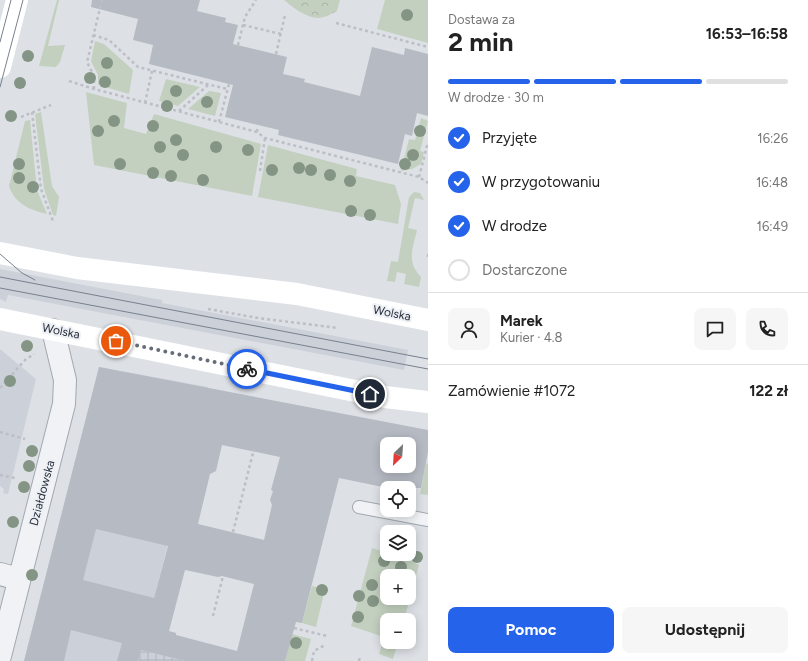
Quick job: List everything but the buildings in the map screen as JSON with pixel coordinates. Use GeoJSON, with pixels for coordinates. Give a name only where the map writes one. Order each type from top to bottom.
{"type":"FeatureCollection","features":[{"type":"Feature","properties":{"kind":"main road"},"geometry":{"type":"LineString","coordinates":[[0,67],[17,0]]}},
{"type":"Feature","properties":{"kind":"main road","name":"Wolska"},"geometry":{"type":"LineString","coordinates":[[0,253],[77,268],[296,294],[428,320]]}},
{"type":"Feature","properties":{"kind":"main road","name":"Wolska"},"geometry":{"type":"LineString","coordinates":[[0,319],[386,397],[428,402]]}},
{"type":"Feature","properties":{"kind":"street","name":"Działdowska"},"geometry":{"type":"LineString","coordinates":[[0,656],[10,577],[64,404],[65,380],[54,330]]}},
{"type":"Feature","properties":{"kind":"lane"},"geometry":{"type":"LineString","coordinates":[[359,506],[428,520]]}},
{"type":"Feature","properties":{"kind":"path"},"geometry":{"type":"LineString","coordinates":[[94,89],[94,76],[86,62],[102,0]]}},
{"type":"Feature","properties":{"kind":"path"},"geometry":{"type":"LineString","coordinates":[[238,45],[245,17],[256,0]]}},
{"type":"Feature","properties":{"kind":"path"},"geometry":{"type":"LineString","coordinates":[[276,54],[285,15]]}},
{"type":"Feature","properties":{"kind":"path"},"geometry":{"type":"LineString","coordinates":[[336,23],[428,47]]}},
{"type":"Feature","properties":{"kind":"path"},"geometry":{"type":"LineString","coordinates":[[243,25],[281,34]]}},
{"type":"Feature","properties":{"kind":"path"},"geometry":{"type":"LineString","coordinates":[[93,35],[108,40],[138,67],[228,89]]}},
{"type":"Feature","properties":{"kind":"path"},"geometry":{"type":"LineString","coordinates":[[145,103],[152,70]]}},
{"type":"Feature","properties":{"kind":"path"},"geometry":{"type":"LineString","coordinates":[[69,81],[145,103],[257,132],[265,138],[419,177],[428,183]]}},
{"type":"Feature","properties":{"kind":"path"},"geometry":{"type":"LineString","coordinates":[[179,111],[208,84]]}},
{"type":"Feature","properties":{"kind":"path"},"geometry":{"type":"LineString","coordinates":[[219,122],[229,84]]}},
{"type":"Feature","properties":{"kind":"path"},"geometry":{"type":"LineString","coordinates":[[21,117],[51,105]]}},
{"type":"Feature","properties":{"kind":"path"},"geometry":{"type":"LineString","coordinates":[[32,112],[41,189],[53,221]]}},
{"type":"Feature","properties":{"kind":"path"},"geometry":{"type":"LineString","coordinates":[[257,132],[258,126]]}},
{"type":"Feature","properties":{"kind":"path"},"geometry":{"type":"LineString","coordinates":[[260,171],[265,138]]}},
{"type":"Feature","properties":{"kind":"path"},"geometry":{"type":"LineString","coordinates":[[419,177],[428,142]]}},
{"type":"Feature","properties":{"kind":"path"},"geometry":{"type":"LineString","coordinates":[[428,254],[428,259]]}},
{"type":"Feature","properties":{"kind":"path"},"geometry":{"type":"LineString","coordinates":[[206,308],[258,318],[342,329]]}},
{"type":"Feature","properties":{"kind":"path"},"geometry":{"type":"LineString","coordinates":[[0,388],[25,360],[34,354]]}},
{"type":"Feature","properties":{"kind":"path"},"geometry":{"type":"LineString","coordinates":[[0,432],[25,439]]}},
{"type":"Feature","properties":{"kind":"path"},"geometry":{"type":"LineString","coordinates":[[233,532],[254,449]]}},
{"type":"Feature","properties":{"kind":"path"},"geometry":{"type":"LineString","coordinates":[[0,475],[15,478]]}},
{"type":"Feature","properties":{"kind":"path"},"geometry":{"type":"LineString","coordinates":[[213,616],[222,576]]}},
{"type":"Feature","properties":{"kind":"path"},"geometry":{"type":"LineString","coordinates":[[294,628],[327,636]]}},
{"type":"Feature","properties":{"kind":"path"},"geometry":{"type":"LineString","coordinates":[[312,661],[314,651],[325,645]]}},
{"type":"Feature","properties":{"kind":"path"},"geometry":{"type":"LineString","coordinates":[[359,661],[360,657]]}},
{"type":"Feature","properties":{"kind":"shaded area"},"geometry":{"type":"Polygon","coordinates":[[[0,269],[162,300],[162,303],[408,350],[404,370],[8,295],[6,302],[0,299],[0,269]]]}},
{"type":"Feature","properties":{"kind":"shaded area"},"geometry":{"type":"Polygon","coordinates":[[[0,349],[36,379],[8,494],[3,493],[4,489],[0,486],[0,349]]]}},
{"type":"Feature","properties":{"kind":"shaded area"},"geometry":{"type":"Polygon","coordinates":[[[99,367],[208,387],[138,661],[24,661],[99,367]]]}},
{"type":"Feature","properties":{"kind":"shaded area"},"geometry":{"type":"Polygon","coordinates":[[[141,650],[185,661],[138,661],[141,650]]]}},
{"type":"Feature","properties":{"kind":"green space"},"geometry":{"type":"Polygon","coordinates":[[[57,0],[59,0],[48,46],[65,45],[60,62],[56,67],[39,66],[57,0]]]}},
{"type":"Feature","properties":{"kind":"green space"},"geometry":{"type":"Polygon","coordinates":[[[284,0],[340,0],[337,11],[326,17],[314,18],[295,9],[284,0]]]}},
{"type":"Feature","properties":{"kind":"green space"},"geometry":{"type":"Polygon","coordinates":[[[385,0],[428,0],[428,43],[377,29],[385,0]]]}},
{"type":"Feature","properties":{"kind":"green space"},"geometry":{"type":"Polygon","coordinates":[[[95,41],[104,44],[133,70],[129,94],[98,85],[98,75],[91,61],[95,41]]]}},
{"type":"Feature","properties":{"kind":"green space"},"geometry":{"type":"Polygon","coordinates":[[[166,79],[200,87],[178,106],[159,101],[166,79]]]}},
{"type":"Feature","properties":{"kind":"green space"},"geometry":{"type":"Polygon","coordinates":[[[209,91],[221,93],[215,116],[188,109],[209,91]]]}},
{"type":"Feature","properties":{"kind":"green space"},"geometry":{"type":"Polygon","coordinates":[[[86,92],[127,103],[124,128],[146,134],[154,114],[261,144],[252,196],[94,165],[86,92]]]}},
{"type":"Feature","properties":{"kind":"green space"},"geometry":{"type":"Polygon","coordinates":[[[41,112],[52,186],[59,197],[56,216],[53,215],[44,189],[35,114],[41,112]]]}},
{"type":"Feature","properties":{"kind":"green space"},"geometry":{"type":"Polygon","coordinates":[[[421,118],[428,121],[420,151],[424,152],[421,164],[412,169],[401,171],[409,139],[415,140],[421,118]]]}},
{"type":"Feature","properties":{"kind":"green space"},"geometry":{"type":"Polygon","coordinates":[[[30,120],[37,190],[47,214],[29,208],[19,202],[9,186],[25,121],[30,120]]]}},
{"type":"Feature","properties":{"kind":"green space"},"geometry":{"type":"Polygon","coordinates":[[[268,145],[357,169],[356,176],[395,185],[401,204],[398,224],[258,197],[268,145]]]}},
{"type":"Feature","properties":{"kind":"green space"},"geometry":{"type":"Polygon","coordinates":[[[414,192],[420,193],[424,200],[415,198],[408,228],[417,230],[412,260],[413,266],[421,277],[419,287],[404,284],[406,274],[397,272],[395,282],[387,281],[391,261],[398,262],[409,197],[414,192]]]}},
{"type":"Feature","properties":{"kind":"green space"},"geometry":{"type":"Polygon","coordinates":[[[426,463],[428,464],[428,495],[420,494],[426,463]]]}},
{"type":"Feature","properties":{"kind":"green space"},"geometry":{"type":"Polygon","coordinates":[[[372,548],[380,551],[380,561],[411,561],[419,565],[416,576],[416,569],[380,569],[380,605],[408,605],[406,613],[380,613],[380,636],[351,626],[372,548]]]}},
{"type":"Feature","properties":{"kind":"green space"},"geometry":{"type":"Polygon","coordinates":[[[312,586],[325,589],[316,627],[302,623],[312,586]]]}},
{"type":"Feature","properties":{"kind":"green space"},"geometry":{"type":"Polygon","coordinates":[[[292,634],[311,639],[305,661],[285,661],[292,634]]]}},
{"type":"Feature","properties":{"kind":"green space"},"geometry":{"type":"Polygon","coordinates":[[[380,649],[396,649],[393,659],[379,654],[380,649]]]}},
{"type":"Feature","properties":{"kind":"tram line"},"geometry":{"type":"LineString","coordinates":[[0,42],[11,0]]}},
{"type":"Feature","properties":{"kind":"tram line"},"geometry":{"type":"LineString","coordinates":[[0,87],[23,0]]}},
{"type":"Feature","properties":{"kind":"tram line"},"geometry":{"type":"LineString","coordinates":[[0,254],[22,273],[35,280]]}},
{"type":"Feature","properties":{"kind":"tram line"},"geometry":{"type":"LineString","coordinates":[[0,277],[428,359]]}},
{"type":"Feature","properties":{"kind":"tram line"},"geometry":{"type":"LineString","coordinates":[[0,288],[428,369]]}},
{"type":"Feature","properties":{"kind":"way so far"},"geometry":{"type":"LineString","coordinates":[[116,341],[247,369]]}},
{"type":"Feature","properties":{"kind":"route"},"geometry":{"type":"LineString","coordinates":[[247,369],[370,394]]}}]}
